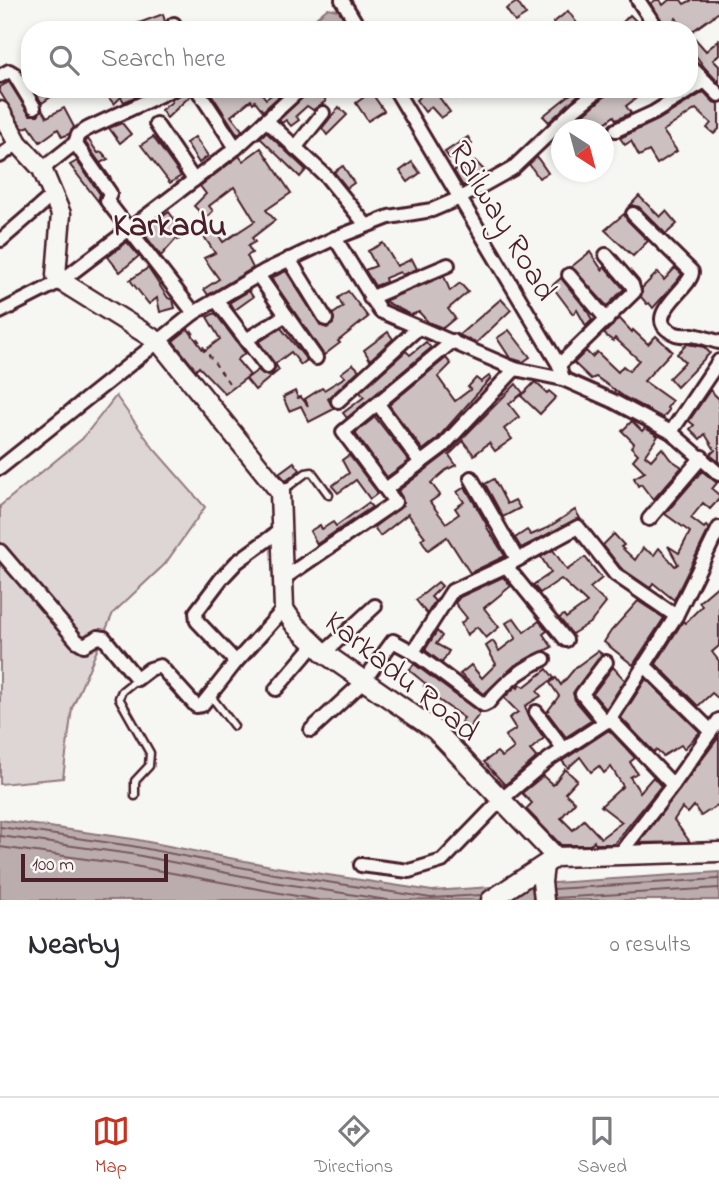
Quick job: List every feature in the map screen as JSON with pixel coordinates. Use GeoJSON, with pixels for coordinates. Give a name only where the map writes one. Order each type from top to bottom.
{"type":"FeatureCollection","features":[{"type":"Feature","properties":{"kind":"street"},"geometry":{"type":"LineString","coordinates":[[342,0],[355,21]]}},
{"type":"Feature","properties":{"kind":"street"},"geometry":{"type":"LineString","coordinates":[[638,0],[652,21]]}},
{"type":"Feature","properties":{"kind":"street"},"geometry":{"type":"LineString","coordinates":[[0,76],[9,71],[15,74],[21,84]]}},
{"type":"Feature","properties":{"kind":"street"},"geometry":{"type":"LineString","coordinates":[[698,74],[719,95]]}},
{"type":"Feature","properties":{"kind":"street"},"geometry":{"type":"LineString","coordinates":[[698,85],[705,81]]}},
{"type":"Feature","properties":{"kind":"street"},"geometry":{"type":"LineString","coordinates":[[29,98],[34,107]]}},
{"type":"Feature","properties":{"kind":"street"},"geometry":{"type":"LineString","coordinates":[[42,169],[75,143],[78,135],[87,129],[154,98]]}},
{"type":"Feature","properties":{"kind":"street"},"geometry":{"type":"LineString","coordinates":[[203,98],[236,148]]}},
{"type":"Feature","properties":{"kind":"street"},"geometry":{"type":"LineString","coordinates":[[0,312],[61,281],[236,148],[290,98]]}},
{"type":"Feature","properties":{"kind":"street","name":"Railway Road"},"geometry":{"type":"LineString","coordinates":[[400,98],[559,365],[563,379]]}},
{"type":"Feature","properties":{"kind":"street"},"geometry":{"type":"LineString","coordinates":[[0,468],[189,317],[216,300],[289,259],[366,225],[389,216],[432,210],[460,198],[512,169],[589,98]]}},
{"type":"Feature","properties":{"kind":"street"},"geometry":{"type":"LineString","coordinates":[[616,130],[677,98]]}},
{"type":"Feature","properties":{"kind":"street"},"geometry":{"type":"LineString","coordinates":[[0,111],[18,143],[42,169],[61,214],[56,275],[61,281],[159,342],[280,492]]}},
{"type":"Feature","properties":{"kind":"street"},"geometry":{"type":"LineString","coordinates":[[295,148],[323,113]]}},
{"type":"Feature","properties":{"kind":"street"},"geometry":{"type":"LineString","coordinates":[[266,120],[327,177],[366,225]]}},
{"type":"Feature","properties":{"kind":"street"},"geometry":{"type":"LineString","coordinates":[[156,124],[194,180]]}},
{"type":"Feature","properties":{"kind":"street"},"geometry":{"type":"LineString","coordinates":[[0,156],[18,143]]}},
{"type":"Feature","properties":{"kind":"street"},"geometry":{"type":"LineString","coordinates":[[75,143],[110,193],[107,201],[189,317]]}},
{"type":"Feature","properties":{"kind":"street"},"geometry":{"type":"LineString","coordinates":[[1,240],[54,194]]}},
{"type":"Feature","properties":{"kind":"street"},"geometry":{"type":"LineString","coordinates":[[633,214],[691,272],[691,279],[664,308],[664,324],[675,334],[695,335],[719,342]]}},
{"type":"Feature","properties":{"kind":"street"},"geometry":{"type":"LineString","coordinates":[[335,238],[380,311],[515,369],[563,379],[613,401],[671,432],[719,474]]}},
{"type":"Feature","properties":{"kind":"street"},"geometry":{"type":"LineString","coordinates":[[559,365],[634,292],[632,285],[606,255]]}},
{"type":"Feature","properties":{"kind":"street"},"geometry":{"type":"LineString","coordinates":[[289,259],[326,319]]}},
{"type":"Feature","properties":{"kind":"street"},"geometry":{"type":"LineString","coordinates":[[370,298],[448,265]]}},
{"type":"Feature","properties":{"kind":"street"},"geometry":{"type":"LineString","coordinates":[[258,275],[316,358]]}},
{"type":"Feature","properties":{"kind":"street"},"geometry":{"type":"LineString","coordinates":[[569,275],[607,320]]}},
{"type":"Feature","properties":{"kind":"street"},"geometry":{"type":"LineString","coordinates":[[216,300],[267,367]]}},
{"type":"Feature","properties":{"kind":"street"},"geometry":{"type":"LineString","coordinates":[[246,340],[286,315]]}},
{"type":"Feature","properties":{"kind":"street"},"geometry":{"type":"LineString","coordinates":[[338,401],[418,328]]}},
{"type":"Feature","properties":{"kind":"street"},"geometry":{"type":"LineString","coordinates":[[284,578],[395,502],[343,432],[453,341]]}},
{"type":"Feature","properties":{"kind":"street"},"geometry":{"type":"LineString","coordinates":[[671,432],[719,361]]}},
{"type":"Feature","properties":{"kind":"street"},"geometry":{"type":"LineString","coordinates":[[387,488],[443,446],[515,369]]}},
{"type":"Feature","properties":{"kind":"street"},"geometry":{"type":"LineString","coordinates":[[378,404],[421,463]]}},
{"type":"Feature","properties":{"kind":"street"},"geometry":{"type":"LineString","coordinates":[[649,519],[702,457]]}},
{"type":"Feature","properties":{"kind":"street"},"geometry":{"type":"LineString","coordinates":[[471,478],[512,563],[566,640]]}},
{"type":"Feature","properties":{"kind":"street","name":"Karkadu Road"},"geometry":{"type":"LineString","coordinates":[[280,492],[284,609],[318,650],[435,730],[502,799],[542,877]]}},
{"type":"Feature","properties":{"kind":"street"},"geometry":{"type":"LineString","coordinates":[[413,652],[452,591],[512,563],[578,527],[615,575],[676,616]]}},
{"type":"Feature","properties":{"kind":"street"},"geometry":{"type":"LineString","coordinates":[[361,865],[409,871],[442,861],[502,799],[563,748],[607,720],[676,616],[719,528]]}},
{"type":"Feature","properties":{"kind":"street"},"geometry":{"type":"LineString","coordinates":[[236,662],[197,621],[196,611],[237,562],[282,529]]}},
{"type":"Feature","properties":{"kind":"street"},"geometry":{"type":"LineString","coordinates":[[0,551],[77,641],[84,645],[99,637],[104,638],[137,678],[160,666],[196,706],[202,705],[284,609]]}},
{"type":"Feature","properties":{"kind":"street"},"geometry":{"type":"LineString","coordinates":[[276,688],[318,650],[374,606]]}},
{"type":"Feature","properties":{"kind":"street"},"geometry":{"type":"LineString","coordinates":[[311,730],[363,682],[393,641],[413,652],[484,705],[510,678],[544,659]]}},
{"type":"Feature","properties":{"kind":"street"},"geometry":{"type":"LineString","coordinates":[[606,662],[582,694],[673,785]]}},
{"type":"Feature","properties":{"kind":"street"},"geometry":{"type":"LineString","coordinates":[[644,665],[710,732]]}},
{"type":"Feature","properties":{"kind":"street"},"geometry":{"type":"LineString","coordinates":[[536,712],[563,748]]}},
{"type":"Feature","properties":{"kind":"street"},"geometry":{"type":"LineString","coordinates":[[618,856],[719,720]]}},
{"type":"Feature","properties":{"kind":"street"},"geometry":{"type":"LineString","coordinates":[[492,900],[542,877],[618,856],[719,852]]}},
{"type":"Feature","properties":{"kind":"lane"},"geometry":{"type":"LineString","coordinates":[[280,492],[306,473],[312,472],[329,495]]}},
{"type":"Feature","properties":{"kind":"lane"},"geometry":{"type":"LineString","coordinates":[[135,796],[135,781],[149,766],[150,752],[119,698],[122,691],[137,678]]}},
{"type":"Feature","properties":{"kind":"lane"},"geometry":{"type":"LineString","coordinates":[[210,695],[234,726]]}},
{"type":"Feature","properties":{"kind":"path"},"geometry":{"type":"LineString","coordinates":[[189,317],[229,383]]}},
{"type":"Feature","properties":{"kind":"shaded area"},"geometry":{"type":"Polygon","coordinates":[[[116,396],[154,449],[205,507],[165,564],[113,613],[72,708],[63,778],[0,784],[0,506],[82,439],[116,396]]]}},
{"type":"Feature","properties":{"kind":"water"},"geometry":{"type":"Polygon","coordinates":[[[328,8],[341,11],[350,21],[316,21],[316,18],[328,8]]]}},
{"type":"Feature","properties":{"kind":"water"},"geometry":{"type":"Polygon","coordinates":[[[0,820],[133,839],[276,867],[432,891],[719,872],[719,900],[0,900],[0,820]]]}},
{"type":"Feature","properties":{"kind":"building"},"geometry":{"type":"Polygon","coordinates":[[[656,0],[660,0],[663,5],[669,0],[681,0],[684,4],[692,0],[719,0],[719,12],[698,27],[698,21],[678,21],[676,18],[673,21],[662,21],[651,3],[656,0]]]}},
{"type":"Feature","properties":{"kind":"building"},"geometry":{"type":"Polygon","coordinates":[[[517,2],[526,15],[514,21],[506,9],[517,2]]]}},
{"type":"Feature","properties":{"kind":"building"},"geometry":{"type":"Polygon","coordinates":[[[568,11],[575,21],[556,21],[568,11]]]}},
{"type":"Feature","properties":{"kind":"building"},"geometry":{"type":"Polygon","coordinates":[[[163,14],[165,21],[144,21],[163,14]]]}},
{"type":"Feature","properties":{"kind":"building"},"geometry":{"type":"Polygon","coordinates":[[[630,15],[636,21],[624,21],[630,15]]]}},
{"type":"Feature","properties":{"kind":"building"},"geometry":{"type":"Polygon","coordinates":[[[719,40],[719,55],[713,60],[719,66],[719,83],[698,59],[698,42],[706,51],[719,40]]]}},
{"type":"Feature","properties":{"kind":"building"},"geometry":{"type":"Polygon","coordinates":[[[9,82],[30,115],[38,115],[42,109],[47,117],[64,108],[74,127],[69,134],[62,137],[58,129],[40,142],[29,126],[23,129],[0,92],[0,87],[9,82]]]}},
{"type":"Feature","properties":{"kind":"building"},"geometry":{"type":"Polygon","coordinates":[[[704,92],[713,102],[719,104],[719,129],[714,134],[707,128],[711,123],[696,109],[663,131],[677,151],[657,164],[649,151],[639,156],[631,141],[625,145],[620,138],[658,120],[704,92]]]}},
{"type":"Feature","properties":{"kind":"building"},"geometry":{"type":"Polygon","coordinates":[[[109,98],[120,98],[114,104],[109,98]]]}},
{"type":"Feature","properties":{"kind":"building"},"geometry":{"type":"Polygon","coordinates":[[[188,98],[167,118],[161,110],[172,102],[171,100],[188,98]]]}},
{"type":"Feature","properties":{"kind":"building"},"geometry":{"type":"Polygon","coordinates":[[[214,98],[277,98],[263,111],[251,100],[231,116],[242,130],[238,135],[214,98]]]}},
{"type":"Feature","properties":{"kind":"building"},"geometry":{"type":"Polygon","coordinates":[[[302,98],[324,98],[326,101],[313,110],[307,106],[296,116],[299,120],[291,126],[286,120],[282,123],[279,120],[302,98]]]}},
{"type":"Feature","properties":{"kind":"building"},"geometry":{"type":"Polygon","coordinates":[[[363,98],[375,98],[384,111],[368,121],[356,103],[363,98]]]}},
{"type":"Feature","properties":{"kind":"building"},"geometry":{"type":"Polygon","coordinates":[[[440,98],[450,112],[441,118],[431,107],[425,112],[416,100],[440,98]]]}},
{"type":"Feature","properties":{"kind":"building"},"geometry":{"type":"Polygon","coordinates":[[[566,98],[575,98],[551,119],[549,122],[543,116],[566,98]]]}},
{"type":"Feature","properties":{"kind":"building"},"geometry":{"type":"Polygon","coordinates":[[[603,98],[636,98],[626,106],[631,113],[616,120],[614,116],[610,119],[578,119],[603,98]]]}},
{"type":"Feature","properties":{"kind":"building"},"geometry":{"type":"Polygon","coordinates":[[[339,107],[347,115],[327,135],[322,128],[339,107]]]}},
{"type":"Feature","properties":{"kind":"building"},"geometry":{"type":"Polygon","coordinates":[[[122,123],[131,134],[120,143],[109,128],[122,123]]]}},
{"type":"Feature","properties":{"kind":"building"},"geometry":{"type":"Polygon","coordinates":[[[266,132],[306,170],[300,177],[260,138],[266,132]]]}},
{"type":"Feature","properties":{"kind":"building"},"geometry":{"type":"Polygon","coordinates":[[[153,137],[181,176],[170,183],[141,145],[153,137]]]}},
{"type":"Feature","properties":{"kind":"building"},"geometry":{"type":"Polygon","coordinates":[[[195,137],[208,156],[199,163],[186,143],[195,137]]]}},
{"type":"Feature","properties":{"kind":"building"},"geometry":{"type":"Polygon","coordinates":[[[468,137],[472,144],[450,159],[445,152],[468,137]]]}},
{"type":"Feature","properties":{"kind":"building"},"geometry":{"type":"Polygon","coordinates":[[[88,139],[98,153],[102,152],[108,159],[100,163],[112,180],[85,142],[88,139]]]}},
{"type":"Feature","properties":{"kind":"building"},"geometry":{"type":"Polygon","coordinates":[[[261,148],[291,193],[266,210],[275,220],[252,238],[255,242],[248,246],[252,253],[247,256],[253,268],[208,295],[204,289],[219,279],[204,258],[215,253],[203,235],[214,228],[223,242],[255,221],[234,187],[209,206],[213,211],[206,218],[194,206],[206,194],[200,186],[239,156],[243,161],[261,148]]]}},
{"type":"Feature","properties":{"kind":"building"},"geometry":{"type":"Polygon","coordinates":[[[537,157],[548,173],[539,178],[529,164],[537,157]]]}},
{"type":"Feature","properties":{"kind":"building"},"geometry":{"type":"Polygon","coordinates":[[[77,161],[100,194],[98,201],[70,165],[77,161]]]}},
{"type":"Feature","properties":{"kind":"building"},"geometry":{"type":"Polygon","coordinates":[[[475,161],[487,173],[463,186],[454,171],[462,166],[465,170],[475,161]]]}},
{"type":"Feature","properties":{"kind":"building"},"geometry":{"type":"Polygon","coordinates":[[[412,162],[420,173],[408,182],[400,171],[412,162]]]}},
{"type":"Feature","properties":{"kind":"building"},"geometry":{"type":"Polygon","coordinates":[[[343,166],[354,183],[347,188],[334,172],[343,166]]]}},
{"type":"Feature","properties":{"kind":"building"},"geometry":{"type":"Polygon","coordinates":[[[639,196],[660,217],[666,211],[677,224],[666,234],[639,207],[631,205],[626,210],[639,196]]]}},
{"type":"Feature","properties":{"kind":"building"},"geometry":{"type":"Polygon","coordinates":[[[169,212],[186,235],[178,240],[177,238],[161,256],[142,231],[169,212]]]}},
{"type":"Feature","properties":{"kind":"building"},"geometry":{"type":"Polygon","coordinates":[[[624,214],[648,241],[633,256],[605,230],[624,214]]]}},
{"type":"Feature","properties":{"kind":"building"},"geometry":{"type":"Polygon","coordinates":[[[127,242],[139,256],[120,272],[108,257],[127,242]]]}},
{"type":"Feature","properties":{"kind":"building"},"geometry":{"type":"Polygon","coordinates":[[[383,243],[397,266],[412,259],[417,269],[385,278],[386,282],[375,286],[365,270],[376,266],[368,251],[383,243]]]}},
{"type":"Feature","properties":{"kind":"building"},"geometry":{"type":"Polygon","coordinates":[[[590,252],[602,270],[605,267],[624,289],[607,306],[571,267],[590,252]]]}},
{"type":"Feature","properties":{"kind":"building"},"geometry":{"type":"Polygon","coordinates":[[[148,268],[168,298],[173,300],[175,308],[160,312],[157,298],[149,304],[130,280],[148,268]]]}},
{"type":"Feature","properties":{"kind":"building"},"geometry":{"type":"Polygon","coordinates":[[[675,268],[682,274],[653,308],[641,297],[642,288],[658,272],[664,280],[675,268]]]}},
{"type":"Feature","properties":{"kind":"building"},"geometry":{"type":"Polygon","coordinates":[[[286,271],[321,326],[327,328],[333,324],[333,314],[343,307],[338,298],[348,291],[368,317],[324,355],[271,278],[286,271]]]}},
{"type":"Feature","properties":{"kind":"building"},"geometry":{"type":"Polygon","coordinates":[[[444,276],[450,291],[460,283],[468,292],[448,309],[455,318],[443,328],[428,322],[419,312],[411,315],[384,301],[444,276]]]}},
{"type":"Feature","properties":{"kind":"building"},"geometry":{"type":"Polygon","coordinates":[[[561,278],[587,310],[592,320],[586,326],[577,310],[573,314],[552,286],[561,278]]]}},
{"type":"Feature","properties":{"kind":"building"},"geometry":{"type":"Polygon","coordinates":[[[249,291],[253,297],[235,310],[229,303],[249,291]]]}},
{"type":"Feature","properties":{"kind":"building"},"geometry":{"type":"Polygon","coordinates":[[[501,299],[511,310],[476,343],[459,335],[501,299]]]}},
{"type":"Feature","properties":{"kind":"building"},"geometry":{"type":"Polygon","coordinates":[[[215,313],[245,353],[237,360],[250,375],[225,394],[199,367],[196,370],[173,341],[188,329],[204,351],[220,339],[207,317],[215,313]]]}},
{"type":"Feature","properties":{"kind":"building"},"geometry":{"type":"Polygon","coordinates":[[[619,318],[648,344],[656,336],[672,351],[644,381],[672,401],[663,418],[626,398],[596,377],[591,379],[574,363],[586,351],[592,357],[597,352],[618,372],[623,366],[629,371],[639,360],[615,338],[613,341],[604,334],[619,318]]]}},
{"type":"Feature","properties":{"kind":"building"},"geometry":{"type":"Polygon","coordinates":[[[281,328],[307,360],[301,365],[291,352],[275,364],[259,342],[281,328]]]}},
{"type":"Feature","properties":{"kind":"building"},"geometry":{"type":"Polygon","coordinates":[[[509,330],[530,357],[523,362],[510,358],[497,338],[509,330]]]}},
{"type":"Feature","properties":{"kind":"building"},"geometry":{"type":"Polygon","coordinates":[[[388,332],[393,339],[370,360],[364,350],[388,332]]]}},
{"type":"Feature","properties":{"kind":"building"},"geometry":{"type":"Polygon","coordinates":[[[426,342],[431,348],[347,418],[343,413],[364,397],[360,392],[406,351],[410,355],[426,342]]]}},
{"type":"Feature","properties":{"kind":"building"},"geometry":{"type":"Polygon","coordinates":[[[687,344],[704,347],[710,353],[677,387],[669,378],[685,362],[677,354],[687,344]]]}},
{"type":"Feature","properties":{"kind":"building"},"geometry":{"type":"Polygon","coordinates":[[[446,358],[451,364],[438,377],[455,401],[471,389],[468,387],[476,378],[481,382],[489,376],[491,378],[437,439],[423,450],[389,405],[446,358]]]}},
{"type":"Feature","properties":{"kind":"building"},"geometry":{"type":"Polygon","coordinates":[[[353,364],[359,370],[328,399],[334,409],[309,422],[301,406],[289,411],[283,397],[295,391],[298,398],[301,397],[308,406],[305,399],[345,377],[341,373],[353,364]]]}},
{"type":"Feature","properties":{"kind":"building"},"geometry":{"type":"Polygon","coordinates":[[[276,365],[279,370],[255,390],[246,379],[258,370],[264,375],[272,374],[276,365]]]}},
{"type":"Feature","properties":{"kind":"building"},"geometry":{"type":"Polygon","coordinates":[[[535,382],[556,397],[540,414],[521,396],[535,382]]]}},
{"type":"Feature","properties":{"kind":"building"},"geometry":{"type":"Polygon","coordinates":[[[516,384],[523,393],[509,404],[519,417],[504,429],[512,439],[495,451],[489,443],[474,455],[463,441],[449,455],[456,465],[431,483],[440,495],[430,502],[446,523],[459,514],[455,508],[464,502],[457,492],[465,487],[505,556],[470,573],[447,537],[428,550],[421,539],[425,537],[408,514],[380,536],[374,527],[403,505],[398,491],[449,452],[516,384]]]}},
{"type":"Feature","properties":{"kind":"building"},"geometry":{"type":"Polygon","coordinates":[[[710,390],[719,399],[719,462],[710,455],[715,450],[705,434],[700,439],[690,429],[694,425],[689,421],[710,390]]]}},
{"type":"Feature","properties":{"kind":"building"},"geometry":{"type":"Polygon","coordinates":[[[375,417],[409,461],[387,477],[355,433],[375,417]]]}},
{"type":"Feature","properties":{"kind":"building"},"geometry":{"type":"Polygon","coordinates":[[[632,421],[642,431],[645,428],[658,436],[645,455],[651,460],[662,448],[670,459],[682,467],[653,500],[641,484],[638,486],[634,478],[645,472],[633,460],[638,454],[631,447],[634,443],[622,431],[632,421]]]}},
{"type":"Feature","properties":{"kind":"building"},"geometry":{"type":"Polygon","coordinates":[[[349,455],[378,493],[370,499],[356,480],[338,493],[332,486],[349,473],[342,460],[349,455]]]}},
{"type":"Feature","properties":{"kind":"building"},"geometry":{"type":"Polygon","coordinates":[[[294,462],[300,470],[286,481],[279,473],[294,462]]]}},
{"type":"Feature","properties":{"kind":"building"},"geometry":{"type":"Polygon","coordinates":[[[702,471],[717,483],[712,489],[719,495],[719,499],[710,509],[703,503],[691,518],[709,529],[674,600],[653,583],[650,588],[621,568],[603,545],[614,534],[624,545],[621,547],[635,560],[643,548],[654,555],[659,548],[675,566],[678,564],[668,546],[679,553],[690,532],[665,514],[702,471]]]}},
{"type":"Feature","properties":{"kind":"building"},"geometry":{"type":"Polygon","coordinates":[[[494,479],[507,504],[515,500],[520,508],[503,517],[485,484],[494,479]]]}},
{"type":"Feature","properties":{"kind":"building"},"geometry":{"type":"Polygon","coordinates":[[[368,503],[372,507],[317,544],[310,531],[320,525],[322,529],[333,522],[336,526],[368,503]]]}},
{"type":"Feature","properties":{"kind":"building"},"geometry":{"type":"Polygon","coordinates":[[[575,510],[580,518],[521,548],[515,538],[527,530],[531,535],[547,528],[575,510]]]}},
{"type":"Feature","properties":{"kind":"building"},"geometry":{"type":"Polygon","coordinates":[[[553,550],[567,570],[585,557],[602,578],[590,588],[606,603],[591,622],[572,634],[559,618],[564,615],[566,618],[587,603],[561,579],[540,593],[533,585],[551,573],[541,557],[553,550]]]}},
{"type":"Feature","properties":{"kind":"building"},"geometry":{"type":"Polygon","coordinates":[[[503,577],[511,586],[484,608],[499,627],[486,638],[477,627],[467,635],[461,623],[467,618],[455,603],[460,597],[503,577]]]}},
{"type":"Feature","properties":{"kind":"building"},"geometry":{"type":"Polygon","coordinates":[[[438,582],[442,586],[431,597],[435,601],[427,614],[416,600],[438,582]]]}},
{"type":"Feature","properties":{"kind":"building"},"geometry":{"type":"Polygon","coordinates":[[[719,585],[719,646],[712,652],[719,661],[719,699],[712,693],[698,706],[656,664],[683,621],[685,623],[702,606],[699,602],[719,585]]]}},
{"type":"Feature","properties":{"kind":"building"},"geometry":{"type":"Polygon","coordinates":[[[638,601],[664,618],[633,665],[604,642],[638,601]]]}},
{"type":"Feature","properties":{"kind":"building"},"geometry":{"type":"Polygon","coordinates":[[[514,618],[524,632],[539,621],[547,631],[543,634],[552,647],[515,665],[484,694],[460,674],[471,665],[482,678],[496,664],[486,646],[493,641],[499,651],[516,638],[506,623],[514,618]]]}},
{"type":"Feature","properties":{"kind":"building"},"geometry":{"type":"Polygon","coordinates":[[[437,631],[442,636],[436,644],[449,651],[442,663],[425,650],[437,631]]]}},
{"type":"Feature","properties":{"kind":"building"},"geometry":{"type":"Polygon","coordinates":[[[598,651],[602,654],[573,693],[575,700],[592,720],[566,737],[547,712],[559,696],[550,683],[556,678],[561,685],[576,667],[598,651]]]}},
{"type":"Feature","properties":{"kind":"building"},"geometry":{"type":"Polygon","coordinates":[[[414,664],[480,713],[469,728],[461,722],[464,718],[433,696],[424,686],[426,684],[409,670],[414,664]]]}},
{"type":"Feature","properties":{"kind":"building"},"geometry":{"type":"Polygon","coordinates":[[[613,667],[625,680],[606,709],[593,694],[613,667]]]}},
{"type":"Feature","properties":{"kind":"building"},"geometry":{"type":"Polygon","coordinates":[[[547,669],[554,678],[537,691],[541,696],[525,706],[529,717],[544,738],[530,750],[535,759],[505,785],[484,762],[497,752],[502,757],[514,748],[505,736],[516,729],[509,718],[518,712],[504,698],[516,686],[518,688],[520,684],[524,687],[547,669]]]}},
{"type":"Feature","properties":{"kind":"building"},"geometry":{"type":"Polygon","coordinates":[[[646,679],[700,732],[684,749],[681,745],[663,756],[656,750],[654,752],[621,718],[646,679]]]}},
{"type":"Feature","properties":{"kind":"building"},"geometry":{"type":"Polygon","coordinates":[[[609,730],[635,758],[630,762],[637,773],[630,777],[640,792],[653,777],[661,786],[614,844],[596,844],[594,841],[590,845],[561,845],[526,809],[532,803],[522,793],[543,776],[553,785],[565,769],[577,780],[565,793],[575,802],[561,818],[573,830],[584,820],[601,838],[622,822],[601,806],[623,786],[611,767],[604,773],[599,766],[591,772],[580,757],[568,768],[562,761],[609,730]]]}},
{"type":"Feature","properties":{"kind":"building"},"geometry":{"type":"Polygon","coordinates":[[[719,737],[719,804],[701,816],[694,806],[688,813],[682,808],[674,820],[690,842],[639,843],[719,737]]]}},
{"type":"Feature","properties":{"kind":"district","name":"Karkadu"},"geometry":{"type":"Point","coordinates":[170,223]}}]}
